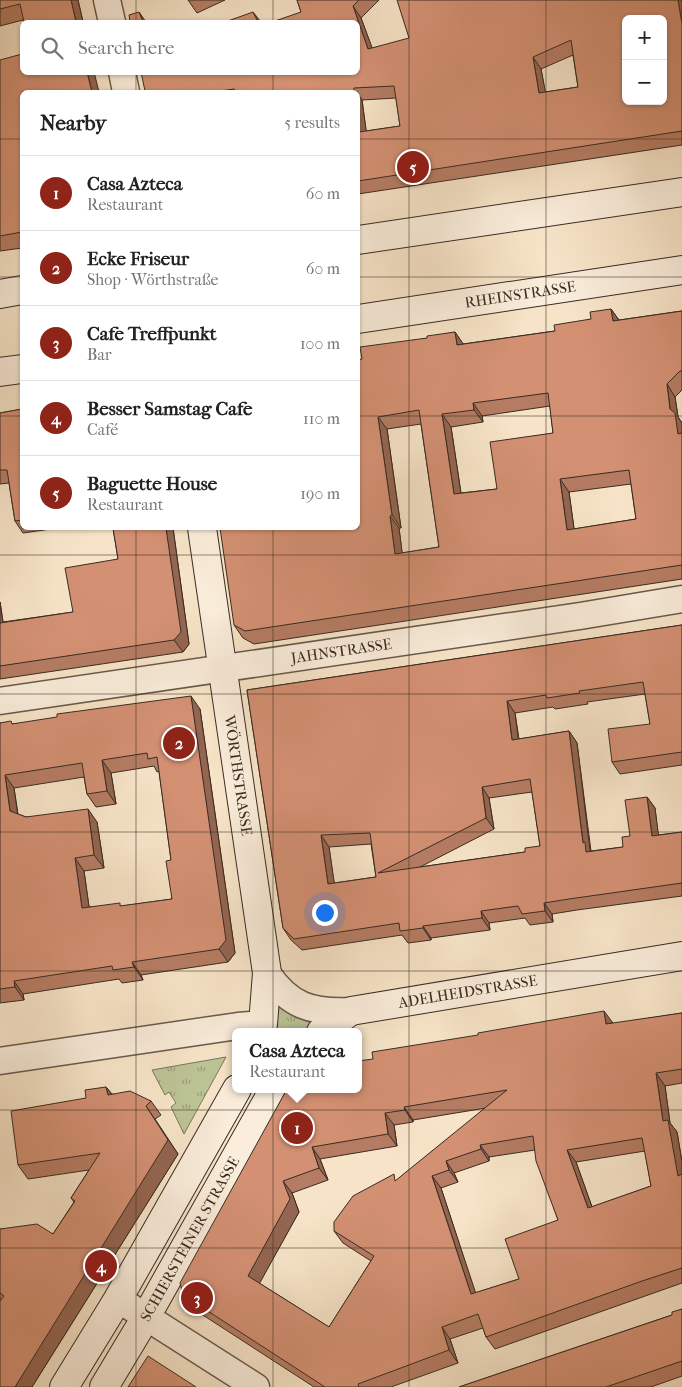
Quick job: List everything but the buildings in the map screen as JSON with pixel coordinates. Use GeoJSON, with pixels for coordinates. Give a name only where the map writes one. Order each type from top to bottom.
{"type":"FeatureCollection","features":[{"type":"Feature","properties":{"kind":"street"},"geometry":{"type":"LineString","coordinates":[[107,0],[112,20]]}},
{"type":"Feature","properties":{"kind":"street"},"geometry":{"type":"LineString","coordinates":[[123,75],[126,90]]}},
{"type":"Feature","properties":{"kind":"street"},"geometry":{"type":"LineString","coordinates":[[360,240],[682,192]]}},
{"type":"Feature","properties":{"kind":"street","name":"RHEINSTRASSE"},"geometry":{"type":"LineString","coordinates":[[360,319],[682,270]]}},
{"type":"Feature","properties":{"kind":"street"},"geometry":{"type":"LineString","coordinates":[[0,294],[20,290]]}},
{"type":"Feature","properties":{"kind":"street"},"geometry":{"type":"LineString","coordinates":[[0,372],[20,369]]}},
{"type":"Feature","properties":{"kind":"street","name":"WÖRTHSTRASSE"},"geometry":{"type":"LineString","coordinates":[[202,530],[267,974],[261,1028]]}},
{"type":"Feature","properties":{"kind":"street","name":"JAHNSTRASSE"},"geometry":{"type":"LineString","coordinates":[[0,701],[580,616],[682,599]]}},
{"type":"Feature","properties":{"kind":"street","name":"ADELHEIDSTRASSE"},"geometry":{"type":"LineString","coordinates":[[267,974],[276,987],[296,1003],[324,1010],[350,1011],[682,956]]}},
{"type":"Feature","properties":{"kind":"street"},"geometry":{"type":"LineString","coordinates":[[327,1028],[350,1011]]}},
{"type":"Feature","properties":{"kind":"street"},"geometry":{"type":"LineString","coordinates":[[0,1061],[238,1026],[261,1028]]}},
{"type":"Feature","properties":{"kind":"street","name":"SCHIERSTEINER STRASSE"},"geometry":{"type":"LineString","coordinates":[[64,1387],[118,1300],[236,1093]]}},
{"type":"Feature","properties":{"kind":"street","name":"SCHIERSTEINER STRASSE"},"geometry":{"type":"LineString","coordinates":[[104,1387],[146,1317],[272,1093]]}},
{"type":"Feature","properties":{"kind":"street"},"geometry":{"type":"LineString","coordinates":[[118,1300],[256,1387]]}},
{"type":"Feature","properties":{"kind":"green space"},"geometry":{"type":"Polygon","coordinates":[[[277,1001],[313,1022],[307,1028],[269,1028],[277,1001]]]}},
{"type":"Feature","properties":{"kind":"green space"},"geometry":{"type":"Polygon","coordinates":[[[226,1057],[184,1134],[171,1107],[176,1103],[169,1092],[165,1095],[152,1070],[226,1057]]]}},
{"type":"Feature","properties":{"kind":"place","name":"Baguette House"},"geometry":{"type":"Point","coordinates":[413,167]}},
{"type":"Feature","properties":{"kind":"place","name":"Ecke Friseur"},"geometry":{"type":"Point","coordinates":[179,743]}},
{"type":"Feature","properties":{"kind":"place","name":"Casa Azteca"},"geometry":{"type":"Point","coordinates":[297,1128]}},
{"type":"Feature","properties":{"kind":"place","name":"Besser Samstag Cafe"},"geometry":{"type":"Point","coordinates":[101,1266]}},
{"type":"Feature","properties":{"kind":"place","name":"Cafe Treffpunkt"},"geometry":{"type":"Point","coordinates":[197,1298]}}]}
